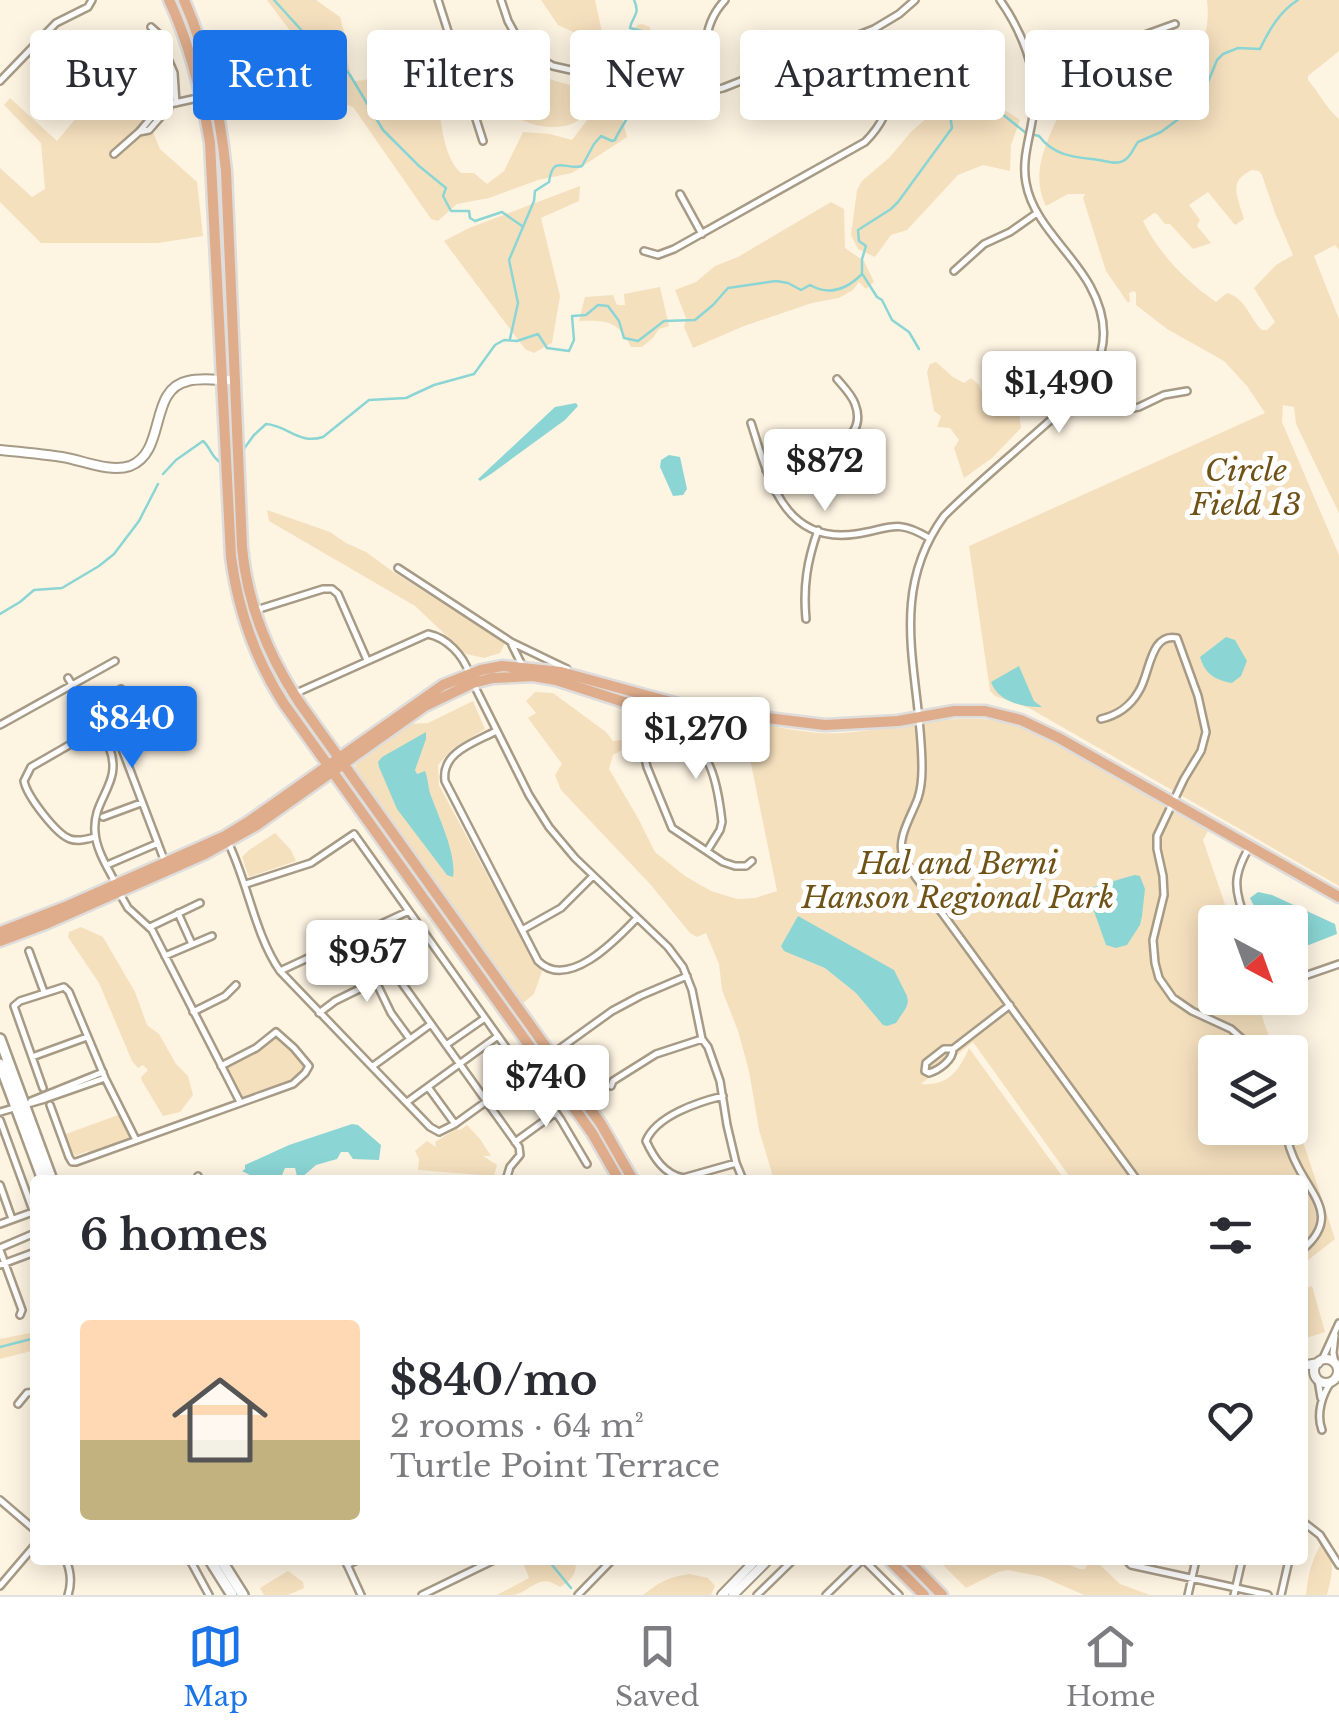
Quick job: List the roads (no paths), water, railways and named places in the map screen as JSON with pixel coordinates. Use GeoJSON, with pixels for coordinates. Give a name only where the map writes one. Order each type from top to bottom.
{"type":"FeatureCollection","features":[{"type":"Feature","properties":{"kind":"main road"},"geometry":{"type":"LineString","coordinates":[[169,0],[193,67]]}},
{"type":"Feature","properties":{"kind":"main road"},"geometry":{"type":"LineString","coordinates":[[184,0],[196,30]]}},
{"type":"Feature","properties":{"kind":"main road"},"geometry":{"type":"LineString","coordinates":[[205,120],[212,159],[223,418],[254,650],[266,675],[330,768],[592,1132],[616,1175]]}},
{"type":"Feature","properties":{"kind":"main road"},"geometry":{"type":"LineString","coordinates":[[219,120],[226,171],[236,415],[232,478]]}},
{"type":"Feature","properties":{"kind":"main road"},"geometry":{"type":"LineString","coordinates":[[248,612],[294,694],[602,1124],[631,1175]]}},
{"type":"Feature","properties":{"kind":"main road"},"geometry":{"type":"LineString","coordinates":[[0,932],[117,888],[258,825],[432,690],[510,666],[561,672],[652,703]]}},
{"type":"Feature","properties":{"kind":"main road"},"geometry":{"type":"LineString","coordinates":[[341,760],[471,678],[533,676],[652,703],[825,725],[970,711],[1003,714],[1059,738],[1339,897]]}},
{"type":"Feature","properties":{"kind":"main road"},"geometry":{"type":"LineString","coordinates":[[0,941],[48,923],[165,862],[226,839]]}},
{"type":"Feature","properties":{"kind":"main road"},"geometry":{"type":"LineString","coordinates":[[0,1040],[41,1175]]}},
{"type":"Feature","properties":{"kind":"main road"},"geometry":{"type":"LineString","coordinates":[[0,1064],[50,1175]]}},
{"type":"Feature","properties":{"kind":"main road"},"geometry":{"type":"LineString","coordinates":[[219,1565],[232,1595]]}},
{"type":"Feature","properties":{"kind":"main road"},"geometry":{"type":"LineString","coordinates":[[220,1565],[243,1595]]}},
{"type":"Feature","properties":{"kind":"main road"},"geometry":{"type":"LineString","coordinates":[[895,1565],[924,1595]]}},
{"type":"Feature","properties":{"kind":"main road"},"geometry":{"type":"LineString","coordinates":[[915,1565],[942,1595]]}},
{"type":"Feature","properties":{"kind":"street"},"geometry":{"type":"LineString","coordinates":[[0,81],[56,23],[88,7],[92,0]]}},
{"type":"Feature","properties":{"kind":"street"},"geometry":{"type":"LineString","coordinates":[[438,0],[483,141]]}},
{"type":"Feature","properties":{"kind":"street"},"geometry":{"type":"LineString","coordinates":[[501,0],[512,32],[533,55],[570,70]]}},
{"type":"Feature","properties":{"kind":"street"},"geometry":{"type":"LineString","coordinates":[[708,30],[724,0]]}},
{"type":"Feature","properties":{"kind":"street"},"geometry":{"type":"LineString","coordinates":[[720,88],[874,29],[915,0]]}},
{"type":"Feature","properties":{"kind":"street"},"geometry":{"type":"LineString","coordinates":[[1000,0],[1018,30],[1025,52]]}},
{"type":"Feature","properties":{"kind":"street"},"geometry":{"type":"LineString","coordinates":[[1158,30],[1175,24]]}},
{"type":"Feature","properties":{"kind":"street"},"geometry":{"type":"LineString","coordinates":[[150,27],[160,36],[168,60],[174,103]]}},
{"type":"Feature","properties":{"kind":"street"},"geometry":{"type":"LineString","coordinates":[[644,251],[666,253],[856,149],[875,132],[887,108],[891,83],[889,64],[874,29]]}},
{"type":"Feature","properties":{"kind":"street"},"geometry":{"type":"LineString","coordinates":[[114,154],[160,106],[193,99]]}},
{"type":"Feature","properties":{"kind":"street"},"geometry":{"type":"LineString","coordinates":[[1032,120],[1024,175],[1028,194],[1086,280],[1101,313],[1100,356],[1083,389],[944,516],[917,566],[911,605],[913,682],[922,736],[920,790],[902,842],[902,854],[1133,1175]]}},
{"type":"Feature","properties":{"kind":"street"},"geometry":{"type":"LineString","coordinates":[[680,194],[702,234]]}},
{"type":"Feature","properties":{"kind":"street"},"geometry":{"type":"LineString","coordinates":[[954,270],[984,244],[1038,213]]}},
{"type":"Feature","properties":{"kind":"street"},"geometry":{"type":"LineString","coordinates":[[766,470],[835,449],[849,438],[856,428],[858,414],[852,397],[837,379]]}},
{"type":"Feature","properties":{"kind":"street"},"geometry":{"type":"LineString","coordinates":[[0,450],[126,467],[136,463],[149,448],[164,400],[176,386],[187,381],[234,380]]}},
{"type":"Feature","properties":{"kind":"street"},"geometry":{"type":"LineString","coordinates":[[1083,389],[1108,406],[1126,410],[1164,395],[1187,391]]}},
{"type":"Feature","properties":{"kind":"street"},"geometry":{"type":"LineString","coordinates":[[751,422],[772,488],[784,507],[802,523],[818,530],[850,534],[908,526],[929,538]]}},
{"type":"Feature","properties":{"kind":"street"},"geometry":{"type":"LineString","coordinates":[[806,619],[804,584],[818,530]]}},
{"type":"Feature","properties":{"kind":"street"},"geometry":{"type":"LineString","coordinates":[[398,568],[511,642],[607,685]]}},
{"type":"Feature","properties":{"kind":"street"},"geometry":{"type":"LineString","coordinates":[[248,612],[332,589],[338,594],[366,660]]}},
{"type":"Feature","properties":{"kind":"street"},"geometry":{"type":"LineString","coordinates":[[294,694],[432,634],[458,654],[539,812],[594,876],[677,957],[687,976],[702,1039],[723,1096],[741,1175]]}},
{"type":"Feature","properties":{"kind":"street"},"geometry":{"type":"LineString","coordinates":[[1101,719],[1132,702],[1145,680],[1158,643],[1166,637],[1176,638],[1206,728],[1204,747],[1160,828],[1157,843],[1164,886],[1153,952],[1159,978],[1167,991],[1184,1007],[1237,1035]]}},
{"type":"Feature","properties":{"kind":"street"},"geometry":{"type":"LineString","coordinates":[[511,642],[526,673],[533,676]]}},
{"type":"Feature","properties":{"kind":"street"},"geometry":{"type":"LineString","coordinates":[[0,725],[115,661]]}},
{"type":"Feature","properties":{"kind":"street"},"geometry":{"type":"LineString","coordinates":[[68,678],[112,752],[121,776],[141,803],[165,862]]}},
{"type":"Feature","properties":{"kind":"street"},"geometry":{"type":"LineString","coordinates":[[86,709],[122,689]]}},
{"type":"Feature","properties":{"kind":"street"},"geometry":{"type":"LineString","coordinates":[[103,699],[121,776],[97,811],[95,837],[124,904],[150,927],[240,1102]]}},
{"type":"Feature","properties":{"kind":"street"},"geometry":{"type":"LineString","coordinates":[[652,703],[643,750],[672,828],[731,866],[746,866],[752,861]]}},
{"type":"Feature","properties":{"kind":"street"},"geometry":{"type":"LineString","coordinates":[[95,837],[78,841],[65,837],[30,797],[24,781],[31,767],[97,729]]}},
{"type":"Feature","properties":{"kind":"street"},"geometry":{"type":"LineString","coordinates":[[496,732],[446,762],[445,782],[542,965],[560,972],[608,948],[637,918]]}},
{"type":"Feature","properties":{"kind":"street"},"geometry":{"type":"LineString","coordinates":[[643,750],[694,748],[708,760],[722,822],[708,851]]}},
{"type":"Feature","properties":{"kind":"street"},"geometry":{"type":"LineString","coordinates":[[103,817],[141,803]]}},
{"type":"Feature","properties":{"kind":"street"},"geometry":{"type":"LineString","coordinates":[[246,884],[312,863],[354,834],[520,1067]]}},
{"type":"Feature","properties":{"kind":"street"},"geometry":{"type":"LineString","coordinates":[[226,839],[263,937],[280,970],[435,1130],[455,1124],[612,1011],[687,976]]}},
{"type":"Feature","properties":{"kind":"street"},"geometry":{"type":"LineString","coordinates":[[107,865],[156,844]]}},
{"type":"Feature","properties":{"kind":"street"},"geometry":{"type":"LineString","coordinates":[[1241,905],[1235,883],[1250,846]]}},
{"type":"Feature","properties":{"kind":"street"},"geometry":{"type":"LineString","coordinates":[[522,930],[562,908],[594,876]]}},
{"type":"Feature","properties":{"kind":"street"},"geometry":{"type":"LineString","coordinates":[[150,927],[200,903]]}},
{"type":"Feature","properties":{"kind":"street"},"geometry":{"type":"LineString","coordinates":[[280,970],[409,911]]}},
{"type":"Feature","properties":{"kind":"street"},"geometry":{"type":"LineString","coordinates":[[178,913],[192,944]]}},
{"type":"Feature","properties":{"kind":"street"},"geometry":{"type":"LineString","coordinates":[[369,930],[379,951],[520,1150],[508,1175]]}},
{"type":"Feature","properties":{"kind":"street"},"geometry":{"type":"LineString","coordinates":[[379,951],[422,930]]}},
{"type":"Feature","properties":{"kind":"street"},"geometry":{"type":"LineString","coordinates":[[165,956],[212,936]]}},
{"type":"Feature","properties":{"kind":"street"},"geometry":{"type":"LineString","coordinates":[[29,951],[44,992]]}},
{"type":"Feature","properties":{"kind":"street"},"geometry":{"type":"LineString","coordinates":[[1308,975],[1339,964]]}},
{"type":"Feature","properties":{"kind":"street"},"geometry":{"type":"LineString","coordinates":[[319,1013],[394,972]]}},
{"type":"Feature","properties":{"kind":"street"},"geometry":{"type":"LineString","coordinates":[[376,982],[410,1039]]}},
{"type":"Feature","properties":{"kind":"street"},"geometry":{"type":"LineString","coordinates":[[193,1012],[225,996],[236,985]]}},
{"type":"Feature","properties":{"kind":"street"},"geometry":{"type":"LineString","coordinates":[[43,1088],[14,1006],[20,1000],[61,986],[67,989],[136,1140]]}},
{"type":"Feature","properties":{"kind":"street"},"geometry":{"type":"LineString","coordinates":[[954,1049],[952,1058],[932,1073],[925,1071],[926,1063],[944,1049],[954,1049],[1010,1005]]}},
{"type":"Feature","properties":{"kind":"street"},"geometry":{"type":"LineString","coordinates":[[446,1045],[485,1018]]}},
{"type":"Feature","properties":{"kind":"street"},"geometry":{"type":"LineString","coordinates":[[372,1067],[431,1024]]}},
{"type":"Feature","properties":{"kind":"street"},"geometry":{"type":"LineString","coordinates":[[50,1105],[72,1162],[81,1161],[293,1084],[308,1071],[308,1062],[276,1032],[256,1048],[221,1066]]}},
{"type":"Feature","properties":{"kind":"street"},"geometry":{"type":"LineString","coordinates":[[406,1102],[498,1036]]}},
{"type":"Feature","properties":{"kind":"street"},"geometry":{"type":"LineString","coordinates":[[32,1057],[87,1037]]}},
{"type":"Feature","properties":{"kind":"street"},"geometry":{"type":"LineString","coordinates":[[610,1086],[656,1054],[702,1039]]}},
{"type":"Feature","properties":{"kind":"street"},"geometry":{"type":"LineString","coordinates":[[30,1202],[0,1116],[43,1094],[104,1075]]}},
{"type":"Feature","properties":{"kind":"street"},"geometry":{"type":"LineString","coordinates":[[532,1079],[587,1164]]}},
{"type":"Feature","properties":{"kind":"street"},"geometry":{"type":"LineString","coordinates":[[428,1087],[455,1124]]}},
{"type":"Feature","properties":{"kind":"street"},"geometry":{"type":"LineString","coordinates":[[674,1175],[664,1168],[646,1142],[651,1132],[686,1108],[723,1096]]}},
{"type":"Feature","properties":{"kind":"street"},"geometry":{"type":"LineString","coordinates":[[515,1142],[555,1112]]}},
{"type":"Feature","properties":{"kind":"street"},"geometry":{"type":"LineString","coordinates":[[1290,1145],[1304,1175]]}},
{"type":"Feature","properties":{"kind":"street"},"geometry":{"type":"LineString","coordinates":[[694,1175],[736,1164]]}},
{"type":"Feature","properties":{"kind":"street"},"geometry":{"type":"LineString","coordinates":[[1308,1181],[1324,1211],[1321,1231],[1308,1244]]}},
{"type":"Feature","properties":{"kind":"street"},"geometry":{"type":"LineString","coordinates":[[0,1186],[12,1219]]}},
{"type":"Feature","properties":{"kind":"street"},"geometry":{"type":"LineString","coordinates":[[0,1224],[30,1215]]}},
{"type":"Feature","properties":{"kind":"street"},"geometry":{"type":"LineString","coordinates":[[20,1315],[22,1310],[2,1264],[0,1249],[30,1235]]}},
{"type":"Feature","properties":{"kind":"street"},"geometry":{"type":"LineString","coordinates":[[2,1264],[30,1254]]}},
{"type":"Feature","properties":{"kind":"street"},"geometry":{"type":"LineString","coordinates":[[1322,1430],[1322,1401],[1315,1369],[1339,1323]]}},
{"type":"Feature","properties":{"kind":"street"},"geometry":{"type":"LineString","coordinates":[[1322,1401],[1338,1373],[1332,1353],[1335,1332]]}},
{"type":"Feature","properties":{"kind":"street"},"geometry":{"type":"LineString","coordinates":[[1308,1365],[1329,1360],[1337,1366]]}},
{"type":"Feature","properties":{"kind":"street"},"geometry":{"type":"LineString","coordinates":[[1308,1371],[1324,1383],[1335,1380]]}},
{"type":"Feature","properties":{"kind":"street"},"geometry":{"type":"LineString","coordinates":[[18,1404],[30,1393]]}},
{"type":"Feature","properties":{"kind":"street"},"geometry":{"type":"LineString","coordinates":[[0,1500],[30,1526]]}},
{"type":"Feature","properties":{"kind":"street"},"geometry":{"type":"LineString","coordinates":[[1308,1526],[1320,1535],[1339,1565]]}},
{"type":"Feature","properties":{"kind":"street"},"geometry":{"type":"LineString","coordinates":[[0,1586],[30,1551]]}},
{"type":"Feature","properties":{"kind":"street"},"geometry":{"type":"LineString","coordinates":[[67,1565],[71,1586],[68,1595]]}},
{"type":"Feature","properties":{"kind":"street"},"geometry":{"type":"LineString","coordinates":[[193,1565],[209,1595]]}},
{"type":"Feature","properties":{"kind":"street"},"geometry":{"type":"LineString","coordinates":[[347,1565],[361,1595]]}},
{"type":"Feature","properties":{"kind":"street"},"geometry":{"type":"LineString","coordinates":[[473,1565],[476,1570]]}},
{"type":"Feature","properties":{"kind":"street"},"geometry":{"type":"LineString","coordinates":[[422,1595],[485,1565]]}},
{"type":"Feature","properties":{"kind":"street"},"geometry":{"type":"LineString","coordinates":[[578,1595],[607,1565]]}},
{"type":"Feature","properties":{"kind":"street"},"geometry":{"type":"LineString","coordinates":[[722,1595],[751,1565]]}},
{"type":"Feature","properties":{"kind":"street"},"geometry":{"type":"LineString","coordinates":[[733,1595],[763,1565]]}},
{"type":"Feature","properties":{"kind":"street"},"geometry":{"type":"LineString","coordinates":[[757,1595],[787,1565]]}},
{"type":"Feature","properties":{"kind":"street"},"geometry":{"type":"LineString","coordinates":[[826,1595],[858,1565]]}},
{"type":"Feature","properties":{"kind":"street"},"geometry":{"type":"LineString","coordinates":[[868,1565],[900,1595]]}},
{"type":"Feature","properties":{"kind":"street"},"geometry":{"type":"LineString","coordinates":[[1131,1565],[1235,1591],[1268,1595]]}},
{"type":"Feature","properties":{"kind":"street"},"geometry":{"type":"LineString","coordinates":[[1188,1595],[1195,1565]]}},
{"type":"Feature","properties":{"kind":"street"},"geometry":{"type":"LineString","coordinates":[[1235,1591],[1241,1565]]}},
{"type":"Feature","properties":{"kind":"street"},"geometry":{"type":"LineString","coordinates":[[1281,1595],[1288,1565]]}},
{"type":"Feature","properties":{"kind":"water"},"geometry":{"type":"Polygon","coordinates":[[[576,403],[578,406],[565,420],[491,474],[478,479],[555,407],[576,403]]]}},
{"type":"Feature","properties":{"kind":"water"},"geometry":{"type":"Polygon","coordinates":[[[669,455],[680,457],[687,489],[683,495],[673,496],[660,467],[661,460],[669,455]]]}},
{"type":"Feature","properties":{"kind":"water"},"geometry":{"type":"Polygon","coordinates":[[[1226,637],[1235,640],[1247,661],[1241,676],[1232,683],[1212,675],[1200,657],[1226,637]]]}},
{"type":"Feature","properties":{"kind":"water"},"geometry":{"type":"Polygon","coordinates":[[[1019,666],[1034,701],[1042,707],[1012,702],[994,689],[991,682],[1019,666]]]}},
{"type":"Feature","properties":{"kind":"water"},"geometry":{"type":"Polygon","coordinates":[[[660,719],[695,724],[716,734],[654,739],[660,719]]]}},
{"type":"Feature","properties":{"kind":"water"},"geometry":{"type":"Polygon","coordinates":[[[426,732],[415,770],[417,774],[425,771],[450,846],[453,877],[447,875],[397,809],[378,762],[426,732]]]}},
{"type":"Feature","properties":{"kind":"water"},"geometry":{"type":"Polygon","coordinates":[[[1140,876],[1145,889],[1140,925],[1127,945],[1106,945],[1084,894],[1086,888],[1140,876]]]}},
{"type":"Feature","properties":{"kind":"water"},"geometry":{"type":"Polygon","coordinates":[[[1258,892],[1294,905],[1254,905],[1250,898],[1258,892]]]}},
{"type":"Feature","properties":{"kind":"water"},"geometry":{"type":"Polygon","coordinates":[[[1308,912],[1335,924],[1337,934],[1308,945],[1308,912]]]}},
{"type":"Feature","properties":{"kind":"water"},"geometry":{"type":"Polygon","coordinates":[[[798,916],[894,970],[908,1002],[896,1023],[883,1025],[856,993],[825,968],[784,951],[781,946],[798,916]]]}},
{"type":"Feature","properties":{"kind":"water"},"geometry":{"type":"Polygon","coordinates":[[[352,1124],[381,1145],[379,1160],[353,1159],[348,1152],[341,1152],[337,1159],[316,1165],[305,1175],[297,1175],[295,1168],[285,1168],[282,1175],[250,1175],[242,1171],[245,1165],[352,1124]]]}},
{"type":"Feature","properties":{"kind":"waterway"},"geometry":{"type":"LineString","coordinates":[[274,0],[304,33],[333,54],[383,130],[446,188],[443,196],[451,211],[469,211],[475,221],[502,212],[522,226]]}},
{"type":"Feature","properties":{"kind":"waterway"},"geometry":{"type":"LineString","coordinates":[[510,339],[518,303],[509,260],[535,191],[549,182],[557,166],[582,166],[601,136],[615,140],[633,105],[642,36],[642,31],[630,28],[636,12],[634,0]]}},
{"type":"Feature","properties":{"kind":"waterway"},"geometry":{"type":"LineString","coordinates":[[862,274],[866,246],[859,241],[858,230],[898,202],[952,128],[948,102],[955,95],[996,109],[1059,152],[1120,162],[1128,158],[1138,142],[1161,132],[1188,112],[1204,92],[1223,54],[1238,48],[1260,49],[1276,22],[1298,0]]}},
{"type":"Feature","properties":{"kind":"waterway"},"geometry":{"type":"LineString","coordinates":[[243,450],[266,424],[315,439],[323,437],[369,400],[406,398],[474,374],[495,345],[504,340],[517,341],[538,334],[547,348],[569,351],[574,340],[572,316],[586,315],[598,305],[608,306],[619,321],[624,338],[638,341],[664,321],[695,320],[728,288],[776,281],[801,290],[810,285],[831,290],[850,284],[862,274]]}},
{"type":"Feature","properties":{"kind":"waterway"},"geometry":{"type":"LineString","coordinates":[[863,275],[892,320],[909,332],[919,349]]}},
{"type":"Feature","properties":{"kind":"waterway"},"geometry":{"type":"LineString","coordinates":[[163,474],[203,441],[221,463]]}},
{"type":"Feature","properties":{"kind":"waterway"},"geometry":{"type":"LineString","coordinates":[[0,614],[34,590],[62,588],[114,554],[139,521],[158,484]]}},
{"type":"Feature","properties":{"kind":"waterway"},"geometry":{"type":"LineString","coordinates":[[0,1347],[30,1339]]}},
{"type":"Feature","properties":{"kind":"waterway"},"geometry":{"type":"LineString","coordinates":[[552,1565],[571,1588]]}},
{"type":"Feature","properties":{"kind":"park label","name":"Circle Field 13"},"geometry":{"type":"Point","coordinates":[1246,487]}},
{"type":"Feature","properties":{"kind":"park label","name":"Hal and Berni Hanson Regional Park"},"geometry":{"type":"Point","coordinates":[958,880]}}]}
